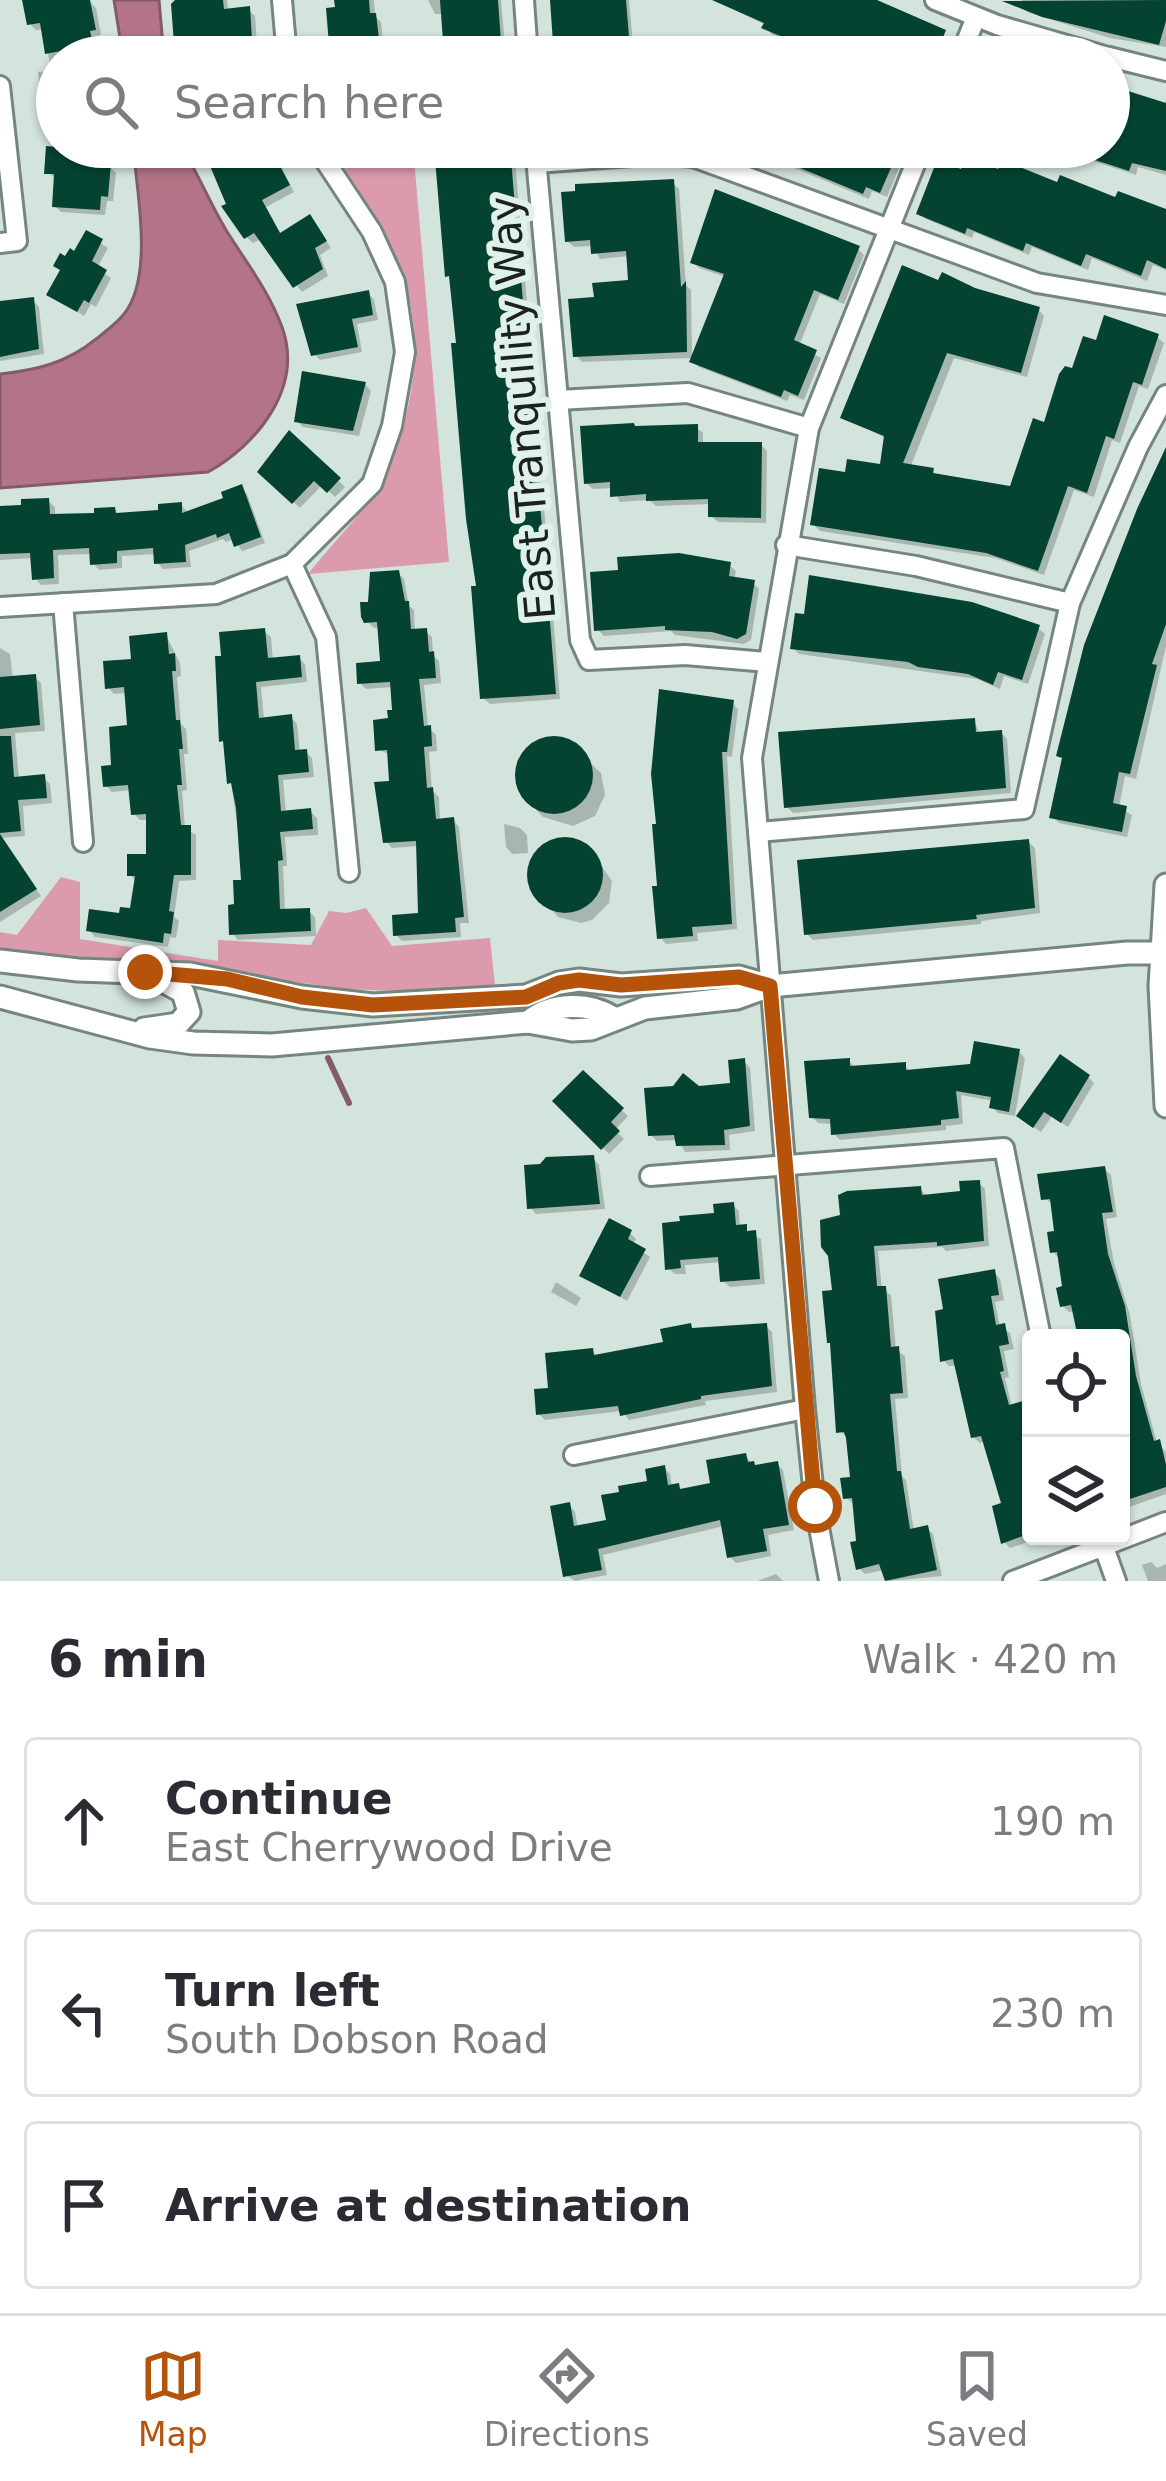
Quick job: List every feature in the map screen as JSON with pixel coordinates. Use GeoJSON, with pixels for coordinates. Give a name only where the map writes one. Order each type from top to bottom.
{"type":"FeatureCollection","features":[{"type":"Feature","properties":{"kind":"street"},"geometry":{"type":"LineString","coordinates":[[282,0],[285,36]]}},
{"type":"Feature","properties":{"kind":"street"},"geometry":{"type":"LineString","coordinates":[[524,0],[527,36]]}},
{"type":"Feature","properties":{"kind":"street"},"geometry":{"type":"LineString","coordinates":[[935,0],[1039,36]]}},
{"type":"Feature","properties":{"kind":"street"},"geometry":{"type":"LineString","coordinates":[[968,36],[976,17]]}},
{"type":"Feature","properties":{"kind":"street"},"geometry":{"type":"LineString","coordinates":[[1130,62],[1166,71]]}},
{"type":"Feature","properties":{"kind":"street"},"geometry":{"type":"LineString","coordinates":[[0,86],[8,242]]}},
{"type":"Feature","properties":{"kind":"street"},"geometry":{"type":"LineString","coordinates":[[0,607],[215,594],[292,564],[372,484],[392,426],[405,352],[395,282],[372,232],[330,168]]}},
{"type":"Feature","properties":{"kind":"street","name":"East Tranquility Way"},"geometry":{"type":"LineString","coordinates":[[537,168],[580,640],[589,660],[685,655],[767,662]]}},
{"type":"Feature","properties":{"kind":"street"},"geometry":{"type":"LineString","coordinates":[[722,168],[1037,284],[1166,304]]}},
{"type":"Feature","properties":{"kind":"street"},"geometry":{"type":"LineString","coordinates":[[830,1581],[815,1506],[805,1409],[752,758],[808,428],[913,168]]}},
{"type":"Feature","properties":{"kind":"street"},"geometry":{"type":"LineString","coordinates":[[558,400],[688,393],[808,428]]}},
{"type":"Feature","properties":{"kind":"street"},"geometry":{"type":"LineString","coordinates":[[759,832],[1024,809],[1070,603],[1138,447],[1166,395]]}},
{"type":"Feature","properties":{"kind":"street"},"geometry":{"type":"LineString","coordinates":[[786,545],[916,566],[1070,603]]}},
{"type":"Feature","properties":{"kind":"street"},"geometry":{"type":"LineString","coordinates":[[292,564],[326,637],[349,872]]}},
{"type":"Feature","properties":{"kind":"street"},"geometry":{"type":"LineString","coordinates":[[63,603],[83,842]]}},
{"type":"Feature","properties":{"kind":"street"},"geometry":{"type":"LineString","coordinates":[[1166,885],[1161,1055],[1166,1106]]}},
{"type":"Feature","properties":{"kind":"street"},"geometry":{"type":"LineString","coordinates":[[0,998],[108,1029],[193,1043],[272,1045],[528,1022],[572,1030],[591,1028],[739,977],[770,986],[1164,953]]}},
{"type":"Feature","properties":{"kind":"street"},"geometry":{"type":"LineString","coordinates":[[0,961],[227,979],[302,997],[373,1005],[526,997],[579,980],[705,991]]}},
{"type":"Feature","properties":{"kind":"street"},"geometry":{"type":"LineString","coordinates":[[108,1029],[160,1029],[186,1018],[189,1003],[183,992],[145,972]]}},
{"type":"Feature","properties":{"kind":"street"},"geometry":{"type":"LineString","coordinates":[[611,984],[614,1018]]}},
{"type":"Feature","properties":{"kind":"street"},"geometry":{"type":"LineString","coordinates":[[526,997],[528,1022]]}},
{"type":"Feature","properties":{"kind":"street"},"geometry":{"type":"LineString","coordinates":[[650,1176],[1004,1148],[1039,1329]]}},
{"type":"Feature","properties":{"kind":"street"},"geometry":{"type":"LineString","coordinates":[[574,1455],[805,1409]]}},
{"type":"Feature","properties":{"kind":"street"},"geometry":{"type":"LineString","coordinates":[[1130,1533],[1166,1522]]}},
{"type":"Feature","properties":{"kind":"street"},"geometry":{"type":"LineString","coordinates":[[1013,1581],[1092,1545]]}},
{"type":"Feature","properties":{"kind":"street"},"geometry":{"type":"LineString","coordinates":[[1102,1545],[1116,1581]]}},
{"type":"Feature","properties":{"kind":"shaded area"},"geometry":{"type":"Polygon","coordinates":[[[114,0],[159,0],[162,36],[120,36],[114,0]]]}},
{"type":"Feature","properties":{"kind":"shaded area"},"geometry":{"type":"Polygon","coordinates":[[[135,168],[193,168],[282,327],[287,371],[272,412],[243,446],[208,472],[0,488],[0,374],[63,360],[118,321],[139,278],[141,233],[135,168]]]}},
{"type":"Feature","properties":{"kind":"shaded area"},"geometry":{"type":"Polygon","coordinates":[[[344,168],[415,168],[449,562],[308,574],[366,504],[387,469],[407,411],[413,318],[397,261],[344,168]]]}},
{"type":"Feature","properties":{"kind":"shaded area"},"geometry":{"type":"Polygon","coordinates":[[[61,877],[80,882],[80,939],[218,961],[218,940],[311,945],[329,911],[366,908],[392,946],[490,938],[495,986],[418,992],[347,989],[209,970],[0,951],[0,932],[17,935],[61,877]]]}},
{"type":"Feature","properties":{"kind":"building"},"geometry":{"type":"Polygon","coordinates":[[[22,0],[90,0],[96,30],[90,31],[91,36],[42,36],[40,23],[27,25],[22,0]]]}},
{"type":"Feature","properties":{"kind":"building"},"geometry":{"type":"Polygon","coordinates":[[[175,0],[223,0],[224,9],[250,6],[252,36],[173,36],[171,4],[175,0]]]}},
{"type":"Feature","properties":{"kind":"building"},"geometry":{"type":"Polygon","coordinates":[[[334,0],[369,0],[379,36],[328,36],[326,8],[335,7],[334,0]]]}},
{"type":"Feature","properties":{"kind":"building"},"geometry":{"type":"Polygon","coordinates":[[[440,0],[498,0],[501,36],[443,36],[440,0]]]}},
{"type":"Feature","properties":{"kind":"building"},"geometry":{"type":"Polygon","coordinates":[[[550,0],[626,0],[629,36],[553,36],[550,0]]]}},
{"type":"Feature","properties":{"kind":"building"},"geometry":{"type":"Polygon","coordinates":[[[712,0],[877,0],[946,30],[944,36],[780,36],[761,28],[764,23],[712,0]]]}},
{"type":"Feature","properties":{"kind":"building"},"geometry":{"type":"Polygon","coordinates":[[[1166,0],[1166,21],[1159,45],[1042,17],[1002,1],[1166,0]]]}},
{"type":"Feature","properties":{"kind":"building"},"geometry":{"type":"Polygon","coordinates":[[[1130,92],[1166,103],[1166,171],[1132,163],[1129,171],[1120,168],[1130,168],[1130,92]]]}},
{"type":"Feature","properties":{"kind":"building"},"geometry":{"type":"Polygon","coordinates":[[[44,168],[111,168],[108,197],[101,196],[100,210],[52,207],[54,174],[44,174],[44,168]]]}},
{"type":"Feature","properties":{"kind":"building"},"geometry":{"type":"Polygon","coordinates":[[[211,168],[281,168],[290,185],[262,200],[280,233],[310,214],[327,241],[315,248],[323,269],[293,288],[254,233],[244,239],[221,206],[226,204],[211,168]]]}},
{"type":"Feature","properties":{"kind":"building"},"geometry":{"type":"Polygon","coordinates":[[[436,168],[512,168],[556,694],[480,699],[471,586],[476,586],[451,343],[456,343],[449,276],[445,277],[436,168]]]}},
{"type":"Feature","properties":{"kind":"building"},"geometry":{"type":"Polygon","coordinates":[[[800,168],[891,168],[880,193],[866,187],[863,194],[800,168]]]}},
{"type":"Feature","properties":{"kind":"building"},"geometry":{"type":"Polygon","coordinates":[[[934,168],[1022,168],[1057,182],[1060,175],[1115,197],[1118,191],[1166,209],[1166,269],[1147,260],[1141,276],[1086,254],[1081,266],[1026,243],[1023,251],[916,214],[934,168]]]}},
{"type":"Feature","properties":{"kind":"building"},"geometry":{"type":"Polygon","coordinates":[[[674,179],[681,287],[686,281],[687,352],[573,357],[568,299],[594,297],[592,283],[628,280],[626,251],[591,254],[590,240],[565,242],[561,192],[575,191],[575,184],[674,179]]]}},
{"type":"Feature","properties":{"kind":"building"},"geometry":{"type":"Polygon","coordinates":[[[715,189],[860,246],[838,300],[814,290],[794,340],[817,350],[798,396],[784,390],[781,397],[689,362],[724,274],[690,263],[715,189]]]}},
{"type":"Feature","properties":{"kind":"building"},"geometry":{"type":"Polygon","coordinates":[[[86,230],[103,239],[92,261],[107,270],[89,303],[84,300],[77,312],[46,295],[60,270],[53,266],[60,253],[65,256],[70,248],[74,251],[86,230]]]}},
{"type":"Feature","properties":{"kind":"building"},"geometry":{"type":"Polygon","coordinates":[[[902,265],[938,280],[942,272],[975,288],[1040,307],[1021,373],[947,353],[903,463],[934,468],[933,473],[1010,486],[1033,418],[1044,422],[1059,374],[1065,366],[1072,368],[1083,336],[1096,340],[1104,315],[1159,334],[1142,385],[1133,382],[1114,439],[1106,436],[1087,493],[1068,486],[1038,571],[986,553],[810,525],[819,468],[845,472],[847,459],[880,464],[884,436],[840,418],[902,265]]]}},
{"type":"Feature","properties":{"kind":"building"},"geometry":{"type":"Polygon","coordinates":[[[369,290],[373,315],[352,319],[358,347],[311,356],[296,304],[369,290]]]}},
{"type":"Feature","properties":{"kind":"building"},"geometry":{"type":"Polygon","coordinates":[[[34,297],[39,349],[0,357],[0,301],[34,297]]]}},
{"type":"Feature","properties":{"kind":"building"},"geometry":{"type":"Polygon","coordinates":[[[302,371],[366,382],[353,431],[294,422],[302,371]]]}},
{"type":"Feature","properties":{"kind":"building"},"geometry":{"type":"Polygon","coordinates":[[[698,424],[698,442],[762,442],[761,518],[708,517],[708,499],[646,501],[646,494],[610,497],[610,482],[584,484],[580,426],[698,424]]]}},
{"type":"Feature","properties":{"kind":"building"},"geometry":{"type":"Polygon","coordinates":[[[289,430],[341,478],[327,493],[314,481],[292,504],[257,472],[289,430]]]}},
{"type":"Feature","properties":{"kind":"building"},"geometry":{"type":"Polygon","coordinates":[[[1166,447],[1166,624],[1152,664],[1157,665],[1130,774],[1119,772],[1113,803],[1127,806],[1122,832],[1049,818],[1062,758],[1056,756],[1084,645],[1166,447]]]}},
{"type":"Feature","properties":{"kind":"building"},"geometry":{"type":"Polygon","coordinates":[[[242,484],[261,537],[234,547],[229,533],[217,538],[216,534],[185,545],[186,562],[154,564],[153,548],[117,551],[117,563],[90,565],[89,548],[53,550],[54,578],[32,580],[30,553],[0,554],[0,506],[21,505],[21,499],[49,498],[50,514],[94,513],[94,508],[115,507],[116,513],[158,510],[158,504],[182,502],[182,513],[223,498],[221,492],[242,484]]]}},
{"type":"Feature","properties":{"kind":"building"},"geometry":{"type":"Polygon","coordinates":[[[679,553],[731,562],[729,576],[755,580],[746,634],[737,639],[712,632],[665,630],[665,626],[594,631],[590,572],[618,570],[617,557],[679,553]]]}},
{"type":"Feature","properties":{"kind":"building"},"geometry":{"type":"Polygon","coordinates":[[[399,570],[405,601],[409,601],[411,629],[427,628],[429,652],[434,651],[436,678],[419,679],[424,726],[431,725],[432,746],[424,747],[427,788],[433,787],[436,819],[454,817],[464,917],[455,918],[456,932],[393,936],[392,915],[418,913],[416,841],[383,843],[374,782],[389,781],[387,750],[375,751],[373,720],[388,718],[387,710],[392,710],[390,682],[357,684],[356,663],[380,661],[377,622],[364,623],[361,617],[360,602],[368,602],[370,572],[399,570]]]}},
{"type":"Feature","properties":{"kind":"building"},"geometry":{"type":"Polygon","coordinates":[[[809,575],[972,602],[1040,625],[1022,680],[998,672],[993,685],[968,674],[908,662],[790,649],[795,613],[804,614],[809,575]]]}},
{"type":"Feature","properties":{"kind":"building"},"geometry":{"type":"Polygon","coordinates":[[[265,628],[268,658],[300,655],[302,677],[256,682],[259,718],[292,714],[295,750],[307,749],[309,772],[278,775],[281,811],[311,808],[313,829],[280,832],[283,860],[278,861],[280,909],[310,908],[311,931],[229,935],[233,880],[241,880],[236,808],[231,783],[227,784],[223,741],[219,742],[215,656],[221,656],[219,632],[265,628]]]}},
{"type":"Feature","properties":{"kind":"building"},"geometry":{"type":"Polygon","coordinates":[[[167,632],[169,654],[175,653],[176,720],[180,720],[183,749],[179,749],[182,785],[177,785],[181,825],[191,825],[191,875],[174,875],[171,934],[164,933],[163,943],[86,931],[89,909],[119,913],[120,907],[130,908],[135,876],[127,876],[127,854],[146,854],[146,814],[131,815],[128,785],[103,787],[101,766],[111,765],[109,727],[127,725],[124,687],[105,689],[103,661],[131,659],[129,636],[167,632]]]}},
{"type":"Feature","properties":{"kind":"building"},"geometry":{"type":"Polygon","coordinates":[[[36,674],[40,725],[0,729],[0,677],[36,674]]]}},
{"type":"Feature","properties":{"kind":"building"},"geometry":{"type":"Polygon","coordinates":[[[659,689],[734,700],[727,752],[722,752],[732,924],[692,927],[693,936],[657,939],[651,774],[659,689]]]}},
{"type":"Feature","properties":{"kind":"building"},"geometry":{"type":"Polygon","coordinates":[[[975,718],[976,732],[1002,730],[1006,788],[784,808],[778,732],[975,718]]]}},
{"type":"Feature","properties":{"kind":"building"},"geometry":{"type":"Polygon","coordinates":[[[0,736],[11,736],[14,777],[45,774],[47,798],[18,800],[21,831],[0,833],[0,736]]]}},
{"type":"Feature","properties":{"kind":"building"},"geometry":{"type":"Polygon","coordinates":[[[554,736],[581,748],[593,775],[581,802],[554,814],[527,802],[515,775],[527,748],[554,736]]]}},
{"type":"Feature","properties":{"kind":"building"},"geometry":{"type":"Polygon","coordinates":[[[0,834],[37,889],[0,912],[0,834]]]}},
{"type":"Feature","properties":{"kind":"building"},"geometry":{"type":"Polygon","coordinates":[[[565,837],[592,848],[603,875],[592,902],[565,913],[538,902],[527,875],[538,848],[565,837]]]}},
{"type":"Feature","properties":{"kind":"building"},"geometry":{"type":"Polygon","coordinates":[[[1029,839],[1035,908],[976,915],[977,919],[804,935],[797,860],[1029,839]]]}},
{"type":"Feature","properties":{"kind":"building"},"geometry":{"type":"Polygon","coordinates":[[[974,1041],[1020,1049],[1009,1112],[989,1108],[991,1097],[956,1091],[959,1118],[941,1120],[941,1125],[831,1135],[830,1119],[809,1118],[804,1061],[850,1058],[850,1066],[906,1062],[906,1070],[970,1064],[974,1041]]]}},
{"type":"Feature","properties":{"kind":"building"},"geometry":{"type":"Polygon","coordinates":[[[1060,1054],[1090,1075],[1061,1123],[1044,1112],[1033,1128],[1016,1116],[1060,1054]]]}},
{"type":"Feature","properties":{"kind":"building"},"geometry":{"type":"Polygon","coordinates":[[[745,1058],[750,1126],[724,1130],[725,1145],[676,1146],[674,1135],[648,1136],[644,1088],[673,1086],[683,1073],[699,1086],[730,1083],[728,1060],[745,1058]]]}},
{"type":"Feature","properties":{"kind":"building"},"geometry":{"type":"Polygon","coordinates":[[[583,1070],[624,1108],[611,1122],[620,1131],[601,1150],[552,1101],[583,1070]]]}},
{"type":"Feature","properties":{"kind":"building"},"geometry":{"type":"Polygon","coordinates":[[[594,1155],[600,1204],[527,1209],[524,1165],[540,1164],[546,1157],[594,1155]]]}},
{"type":"Feature","properties":{"kind":"building"},"geometry":{"type":"Polygon","coordinates":[[[1105,1166],[1113,1212],[1102,1213],[1129,1329],[1076,1329],[1071,1305],[1060,1307],[1057,1252],[1050,1253],[1047,1232],[1054,1231],[1050,1199],[1041,1200],[1037,1174],[1105,1166]]]}},
{"type":"Feature","properties":{"kind":"building"},"geometry":{"type":"Polygon","coordinates":[[[980,1180],[984,1241],[874,1246],[877,1286],[886,1286],[891,1347],[899,1346],[903,1393],[890,1394],[897,1471],[901,1471],[910,1529],[928,1525],[937,1570],[885,1581],[879,1564],[856,1570],[850,1542],[856,1541],[852,1498],[843,1499],[840,1478],[850,1477],[846,1438],[844,1432],[836,1433],[822,1291],[832,1290],[820,1220],[840,1215],[838,1195],[847,1191],[921,1186],[922,1195],[960,1191],[959,1181],[980,1180]]]}},
{"type":"Feature","properties":{"kind":"building"},"geometry":{"type":"Polygon","coordinates":[[[734,1202],[736,1225],[747,1224],[747,1231],[756,1230],[760,1279],[720,1282],[718,1257],[680,1260],[681,1268],[665,1270],[662,1223],[680,1221],[679,1216],[714,1213],[713,1204],[734,1202]]]}},
{"type":"Feature","properties":{"kind":"building"},"geometry":{"type":"Polygon","coordinates":[[[609,1218],[632,1230],[628,1239],[646,1249],[620,1297],[579,1276],[609,1218]]]}},
{"type":"Feature","properties":{"kind":"building"},"geometry":{"type":"Polygon","coordinates":[[[995,1269],[999,1295],[991,1296],[996,1325],[1005,1323],[1009,1344],[999,1346],[1004,1371],[1000,1372],[1009,1405],[1022,1401],[1022,1536],[1001,1544],[992,1506],[1001,1503],[981,1436],[971,1438],[953,1359],[940,1362],[935,1311],[943,1309],[938,1279],[995,1269]]]}},
{"type":"Feature","properties":{"kind":"building"},"geometry":{"type":"Polygon","coordinates":[[[691,1323],[692,1328],[767,1323],[772,1386],[701,1396],[620,1416],[618,1406],[536,1415],[534,1389],[548,1388],[545,1353],[593,1348],[594,1355],[663,1342],[660,1329],[691,1323]]]}},
{"type":"Feature","properties":{"kind":"building"},"geometry":{"type":"Polygon","coordinates":[[[1130,1338],[1154,1441],[1160,1439],[1166,1487],[1130,1499],[1130,1338]]]}},
{"type":"Feature","properties":{"kind":"building"},"geometry":{"type":"Polygon","coordinates":[[[746,1453],[748,1462],[755,1465],[778,1461],[789,1525],[763,1529],[767,1551],[727,1558],[720,1520],[598,1549],[602,1570],[563,1577],[550,1506],[570,1502],[574,1526],[606,1520],[601,1495],[619,1492],[618,1486],[647,1481],[645,1469],[665,1465],[668,1485],[679,1483],[680,1489],[710,1483],[706,1460],[746,1453]]]}},
{"type":"Feature","properties":{"kind":"waterway"},"geometry":{"type":"LineString","coordinates":[[328,1058],[349,1103]]}},
{"type":"Feature","properties":{"kind":"route"},"geometry":{"type":"LineString","coordinates":[[145,972],[227,979],[302,997],[373,1005],[526,997],[579,980],[621,985],[739,977],[770,986],[815,1506]]}}]}
